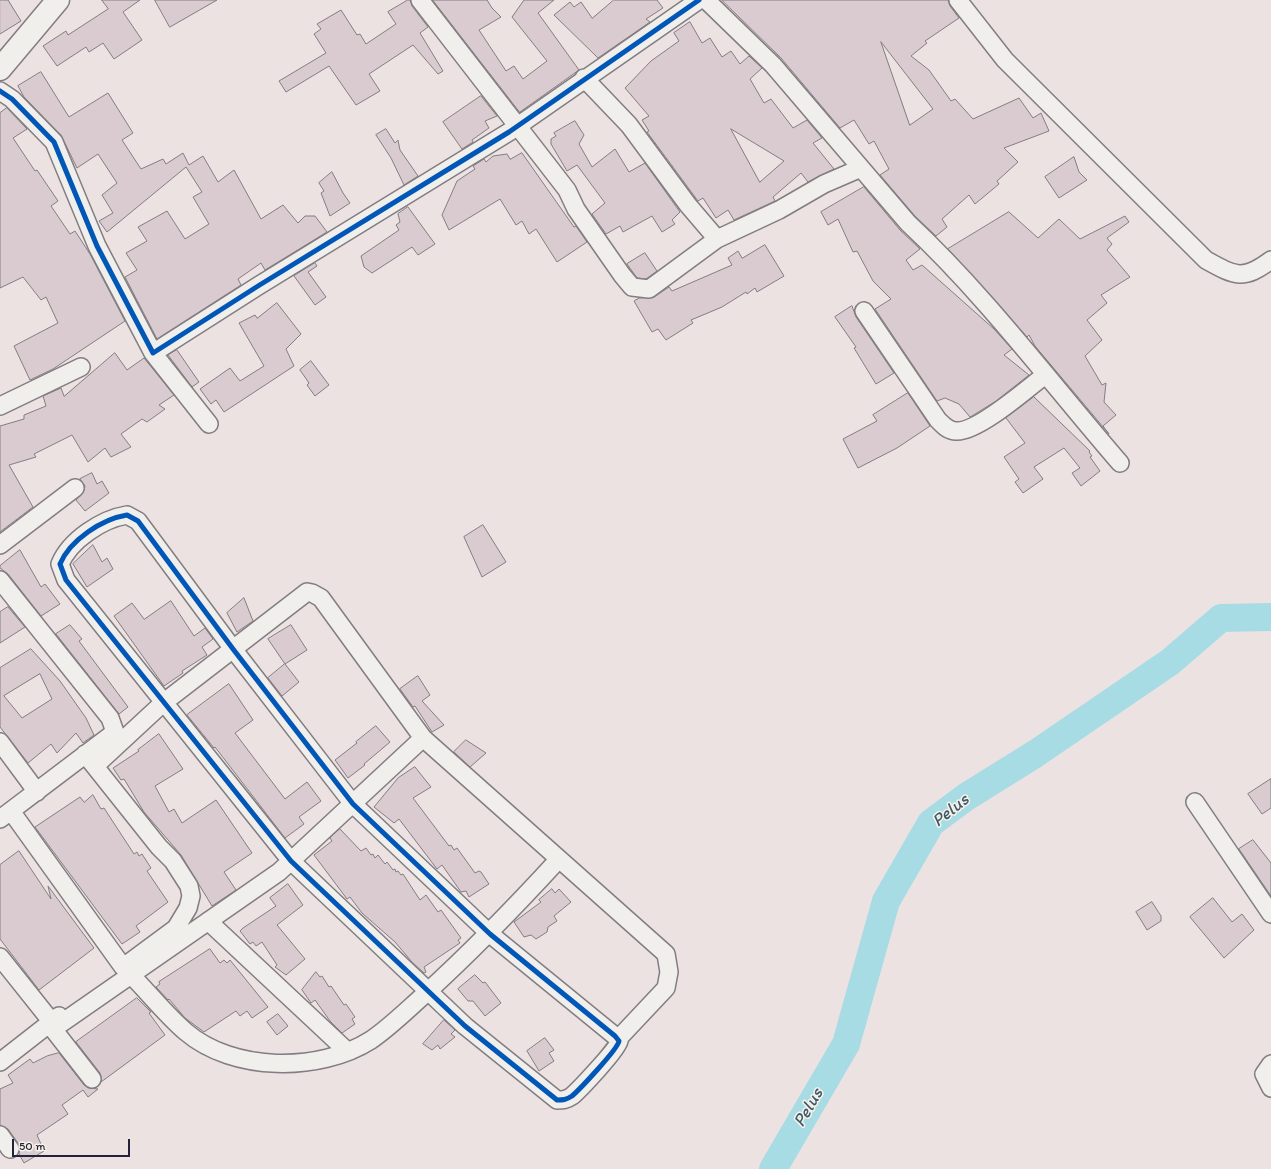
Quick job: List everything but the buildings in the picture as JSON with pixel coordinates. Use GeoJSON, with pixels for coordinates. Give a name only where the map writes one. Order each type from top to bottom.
{"type":"FeatureCollection","features":[{"type":"Feature","properties":{"kind":"main road"},"geometry":{"type":"LineString","coordinates":[[0,69],[58,0]]}},
{"type":"Feature","properties":{"kind":"street"},"geometry":{"type":"LineString","coordinates":[[420,0],[567,190],[576,209],[632,287],[649,289],[717,240],[779,210],[824,184],[861,168]]}},
{"type":"Feature","properties":{"kind":"street"},"geometry":{"type":"LineString","coordinates":[[153,353],[258,286],[517,126],[584,78],[699,0]]}},
{"type":"Feature","properties":{"kind":"street"},"geometry":{"type":"LineString","coordinates":[[706,0],[773,65],[908,223],[933,246],[1014,334],[1045,375],[1120,463]]}},
{"type":"Feature","properties":{"kind":"street"},"geometry":{"type":"LineString","coordinates":[[958,0],[1005,60],[1206,260],[1229,273],[1247,274],[1258,270],[1271,260]]}},
{"type":"Feature","properties":{"kind":"street"},"geometry":{"type":"LineString","coordinates":[[584,78],[629,125],[688,205],[717,240]]}},
{"type":"Feature","properties":{"kind":"street"},"geometry":{"type":"LineString","coordinates":[[0,91],[12,99],[54,142],[97,246],[153,353],[209,424]]}},
{"type":"Feature","properties":{"kind":"street"},"geometry":{"type":"LineString","coordinates":[[864,311],[938,420],[946,428],[955,431],[970,430],[993,415],[1045,375]]}},
{"type":"Feature","properties":{"kind":"street"},"geometry":{"type":"LineString","coordinates":[[0,406],[81,367]]}},
{"type":"Feature","properties":{"kind":"street"},"geometry":{"type":"LineString","coordinates":[[0,545],[75,488]]}},
{"type":"Feature","properties":{"kind":"street"},"geometry":{"type":"LineString","coordinates":[[127,515],[138,521],[233,649],[353,804],[490,934],[618,1039],[619,1045],[573,1095],[564,1100],[557,1100],[465,1026],[291,861],[66,580],[60,564],[64,553],[90,531],[117,517],[127,515]]}},
{"type":"Feature","properties":{"kind":"street"},"geometry":{"type":"LineString","coordinates":[[0,580],[110,718],[115,727],[115,732],[90,760]]}},
{"type":"Feature","properties":{"kind":"street"},"geometry":{"type":"LineString","coordinates":[[558,860],[490,934],[428,991],[370,1040],[335,1057],[302,1063],[258,1062],[237,1057],[210,1046],[186,1032],[127,971],[6,815],[37,792],[90,760],[307,592],[312,593],[321,598],[423,738],[558,860],[666,954],[669,972],[666,988],[618,1039]]}},
{"type":"Feature","properties":{"kind":"street"},"geometry":{"type":"LineString","coordinates":[[0,1062],[127,971],[208,922],[279,872],[423,738]]}},
{"type":"Feature","properties":{"kind":"street"},"geometry":{"type":"LineString","coordinates":[[0,742],[37,792]]}},
{"type":"Feature","properties":{"kind":"street"},"geometry":{"type":"LineString","coordinates":[[90,760],[129,810],[182,873],[190,886],[191,896],[188,908],[176,928],[127,971]]}},
{"type":"Feature","properties":{"kind":"street"},"geometry":{"type":"LineString","coordinates":[[1195,802],[1271,914]]}},
{"type":"Feature","properties":{"kind":"street"},"geometry":{"type":"LineString","coordinates":[[208,922],[347,1051]]}},
{"type":"Feature","properties":{"kind":"street"},"geometry":{"type":"LineString","coordinates":[[0,956],[92,1079]]}},
{"type":"Feature","properties":{"kind":"street"},"geometry":{"type":"LineString","coordinates":[[1271,1064],[1264,1074],[1271,1088]]}},
{"type":"Feature","properties":{"kind":"street"},"geometry":{"type":"LineString","coordinates":[[0,1135],[10,1148]]}},
{"type":"Feature","properties":{"kind":"waterway","name":"Pelus"},"geometry":{"type":"LineString","coordinates":[[773,1169],[846,1044],[886,901],[931,823],[966,797],[1035,754],[1170,662],[1221,618],[1271,617]]}},
{"type":"Feature","properties":{"kind":"cycle path"},"geometry":{"type":"LineString","coordinates":[[0,91],[12,99],[54,142],[97,246],[153,353],[258,286],[509,132],[699,0]]}},
{"type":"Feature","properties":{"kind":"cycle path"},"geometry":{"type":"LineString","coordinates":[[127,515],[138,521],[233,649],[353,804],[490,934],[615,1036],[619,1041],[606,1060],[572,1096],[564,1100],[557,1100],[465,1026],[291,861],[66,580],[60,564],[71,547],[97,526],[117,517],[127,515]]}}]}
